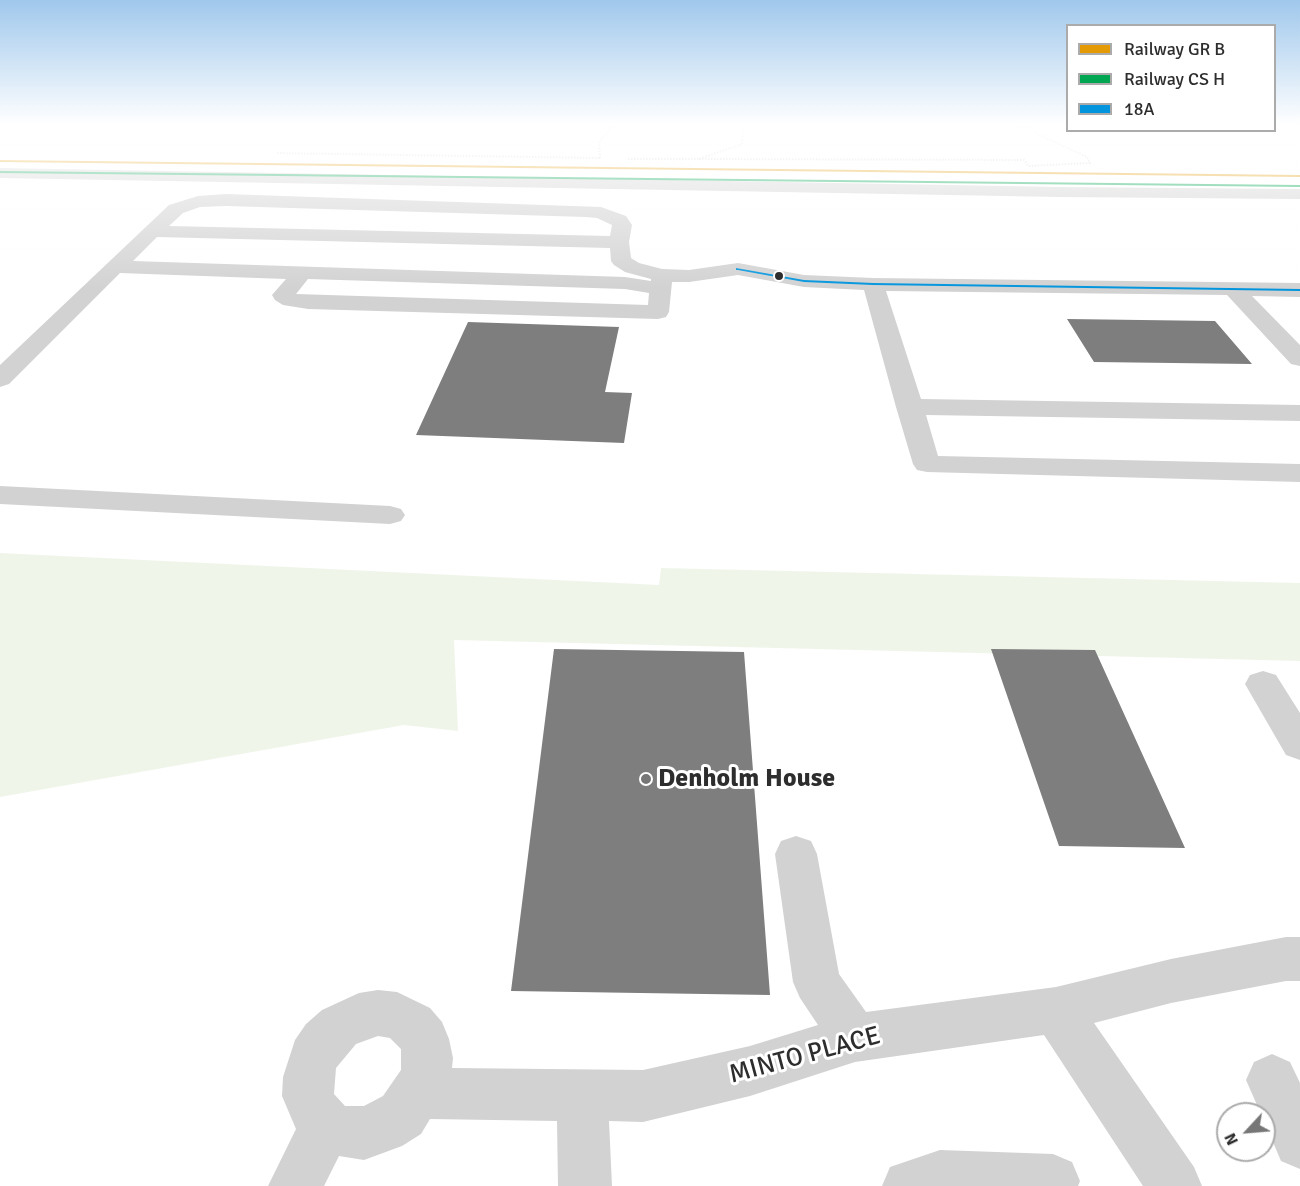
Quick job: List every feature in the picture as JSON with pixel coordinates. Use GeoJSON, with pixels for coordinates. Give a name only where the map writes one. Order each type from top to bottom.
{"type":"FeatureCollection","features":[{"type":"Feature","properties":{"kind":"street"},"geometry":{"type":"LineString","coordinates":[[298,178],[1300,194]]}},
{"type":"Feature","properties":{"kind":"street"},"geometry":{"type":"LineString","coordinates":[[0,379],[176,209],[198,202],[226,200],[601,213],[619,220],[622,225],[619,242],[621,261],[662,282]]}},
{"type":"Feature","properties":{"kind":"street"},"geometry":{"type":"LineString","coordinates":[[152,231],[619,242]]}},
{"type":"Feature","properties":{"kind":"street"},"geometry":{"type":"LineString","coordinates":[[117,267],[625,283],[662,282],[738,269],[804,281],[873,284],[1300,290]]}},
{"type":"Feature","properties":{"kind":"street"},"geometry":{"type":"LineString","coordinates":[[301,274],[283,295],[291,300],[658,312],[662,282]]}},
{"type":"Feature","properties":{"kind":"street"},"geometry":{"type":"LineString","coordinates":[[873,284],[927,464],[1300,473]]}},
{"type":"Feature","properties":{"kind":"street"},"geometry":{"type":"LineString","coordinates":[[1232,288],[1300,359]]}},
{"type":"Feature","properties":{"kind":"street"},"geometry":{"type":"LineString","coordinates":[[909,407],[1300,413]]}},
{"type":"Feature","properties":{"kind":"street"},"geometry":{"type":"LineString","coordinates":[[0,495],[390,515]]}},
{"type":"Feature","properties":{"kind":"street"},"geometry":{"type":"LineString","coordinates":[[1263,684],[1300,745]]}},
{"type":"Feature","properties":{"kind":"street"},"geometry":{"type":"LineString","coordinates":[[796,854],[817,982],[855,1038]]}},
{"type":"Feature","properties":{"kind":"street","name":"MINTO PLACE"},"geometry":{"type":"LineString","coordinates":[[413,1097],[426,1093],[643,1096],[750,1071],[855,1038],[1056,1010],[1171,981],[1286,959],[1300,959]]}},
{"type":"Feature","properties":{"kind":"street"},"geometry":{"type":"LineString","coordinates":[[1056,1010],[1175,1186]]}},
{"type":"Feature","properties":{"kind":"street"},"geometry":{"type":"LineString","coordinates":[[378,1013],[397,1016],[413,1025],[424,1039],[428,1058],[426,1078],[402,1115],[364,1133],[344,1132],[327,1125],[315,1112],[308,1096],[308,1077],[313,1058],[324,1041],[339,1027],[359,1017],[378,1013]]}},
{"type":"Feature","properties":{"kind":"street"},"geometry":{"type":"LineString","coordinates":[[1272,1080],[1300,1142]]}},
{"type":"Feature","properties":{"kind":"street"},"geometry":{"type":"LineString","coordinates":[[582,1095],[585,1186]]}},
{"type":"Feature","properties":{"kind":"street"},"geometry":{"type":"LineString","coordinates":[[295,1186],[327,1125]]}},
{"type":"Feature","properties":{"kind":"street"},"geometry":{"type":"LineString","coordinates":[[909,1186],[940,1177],[1053,1181]]}},
{"type":"Feature","properties":{"kind":"shaded area"},"geometry":{"type":"Polygon","coordinates":[[[0,553],[659,585],[661,568],[1300,583],[1300,661],[454,640],[458,731],[404,725],[0,797],[0,553]]]}},
{"type":"Feature","properties":{"kind":"building"},"geometry":{"type":"Polygon","coordinates":[[[1067,319],[1215,321],[1252,364],[1094,362],[1067,319]]]}},
{"type":"Feature","properties":{"kind":"building"},"geometry":{"type":"Polygon","coordinates":[[[468,322],[619,327],[605,392],[632,393],[624,443],[416,435],[468,322]]]}},
{"type":"Feature","properties":{"kind":"building","name":"Denholm House"},"geometry":{"type":"Polygon","coordinates":[[[554,649],[744,652],[770,995],[511,991],[554,649]]]}},
{"type":"Feature","properties":{"kind":"building"},"geometry":{"type":"Polygon","coordinates":[[[991,649],[1095,650],[1185,848],[1059,846],[991,649]]]}},
{"type":"Feature","properties":{"kind":"transit line"},"geometry":{"type":"LineString","coordinates":[[589,178],[1300,186]]}},
{"type":"Feature","properties":{"kind":"transit line","name":"18A"},"geometry":{"type":"LineString","coordinates":[[738,269],[804,281],[873,284],[1300,290]]}},
{"type":"Feature","properties":{"kind":"place","name":"Denholm House"},"geometry":{"type":"Point","coordinates":[646,779]}}]}
